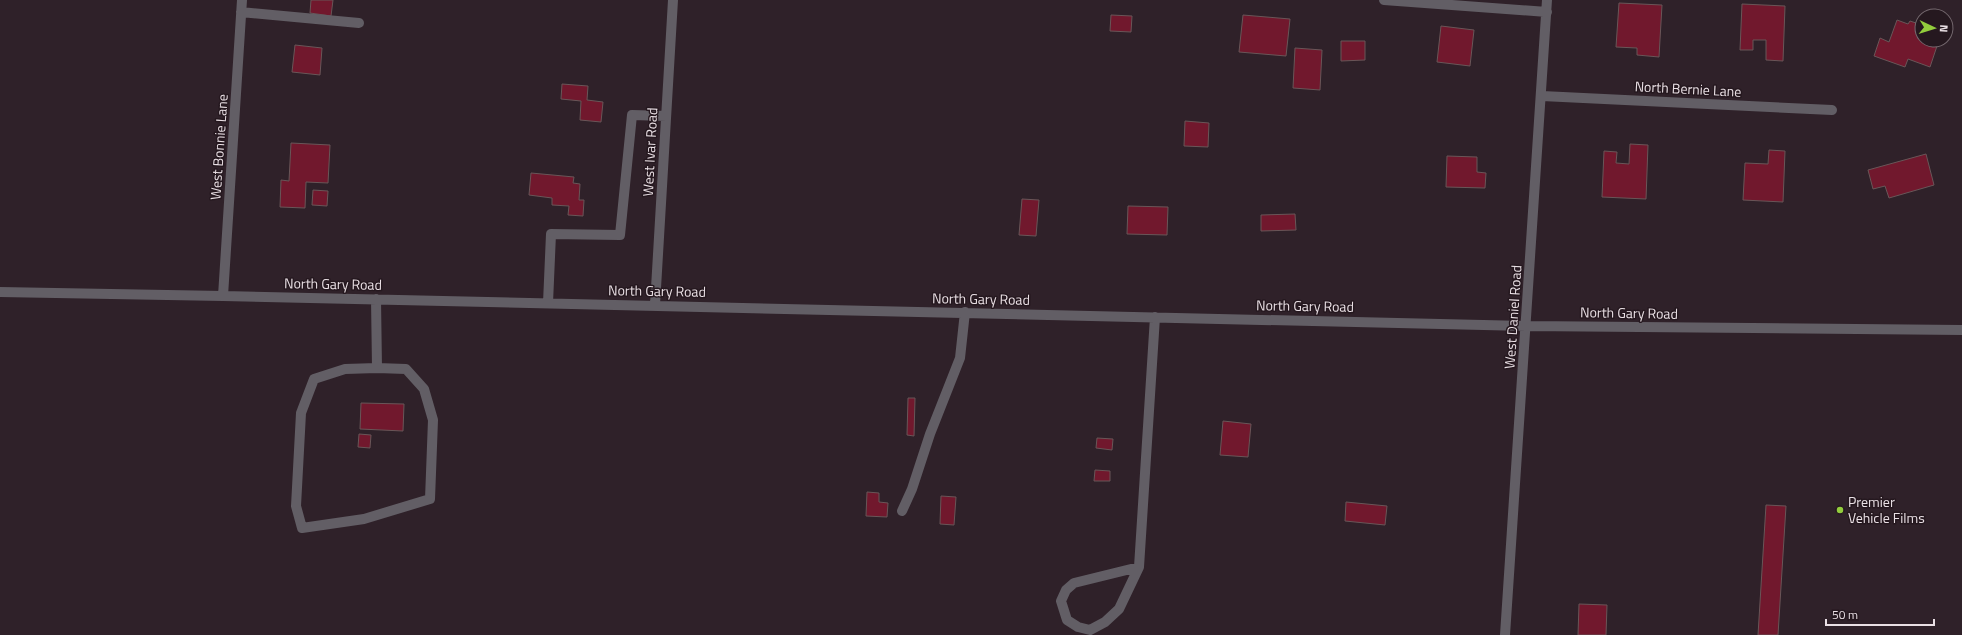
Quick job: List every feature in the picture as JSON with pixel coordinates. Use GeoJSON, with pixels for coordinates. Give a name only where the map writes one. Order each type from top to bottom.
{"type":"FeatureCollection","features":[{"type":"Feature","properties":{"kind":"street","name":"West Bonnie Lane"},"geometry":{"type":"LineString","coordinates":[[223,296],[242,0]]}},
{"type":"Feature","properties":{"kind":"street","name":"West Ivar Road"},"geometry":{"type":"LineString","coordinates":[[655,305],[673,0]]}},
{"type":"Feature","properties":{"kind":"street"},"geometry":{"type":"LineString","coordinates":[[1384,0],[1547,12]]}},
{"type":"Feature","properties":{"kind":"street","name":"West Daniel Road"},"geometry":{"type":"LineString","coordinates":[[1506,635],[1548,0]]}},
{"type":"Feature","properties":{"kind":"street"},"geometry":{"type":"LineString","coordinates":[[241,12],[359,23]]}},
{"type":"Feature","properties":{"kind":"street","name":"North Bernie Lane"},"geometry":{"type":"LineString","coordinates":[[1542,96],[1832,110]]}},
{"type":"Feature","properties":{"kind":"street"},"geometry":{"type":"LineString","coordinates":[[548,303],[551,234],[620,235],[632,115],[666,116]]}},
{"type":"Feature","properties":{"kind":"street","name":"North Gary Road"},"geometry":{"type":"LineString","coordinates":[[0,292],[655,305],[1527,326],[1962,330]]}},
{"type":"Feature","properties":{"kind":"street"},"geometry":{"type":"LineString","coordinates":[[376,299],[377,368]]}},
{"type":"Feature","properties":{"kind":"street"},"geometry":{"type":"LineString","coordinates":[[902,511],[912,489],[930,434],[960,358],[965,312]]}},
{"type":"Feature","properties":{"kind":"street"},"geometry":{"type":"LineString","coordinates":[[1139,567],[1074,582],[1066,590],[1061,601],[1067,620],[1078,627],[1090,630],[1105,622],[1119,609],[1139,567],[1155,317]]}},
{"type":"Feature","properties":{"kind":"street"},"geometry":{"type":"LineString","coordinates":[[377,368],[406,369],[424,389],[433,420],[430,499],[364,519],[302,528],[296,506],[301,413],[314,379],[345,369],[377,368]]}},
{"type":"Feature","properties":{"kind":"building"},"geometry":{"type":"Polygon","coordinates":[[[311,0],[333,0],[331,16],[310,13],[311,0]]]}},
{"type":"Feature","properties":{"kind":"building"},"geometry":{"type":"Polygon","coordinates":[[[1619,3],[1662,5],[1659,57],[1637,55],[1637,48],[1616,47],[1619,3]]]}},
{"type":"Feature","properties":{"kind":"building"},"geometry":{"type":"Polygon","coordinates":[[[1742,4],[1785,6],[1783,61],[1766,60],[1766,40],[1753,40],[1753,50],[1740,50],[1742,4]]]}},
{"type":"Feature","properties":{"kind":"building"},"geometry":{"type":"Polygon","coordinates":[[[1111,15],[1132,16],[1131,32],[1110,31],[1111,15]]]}},
{"type":"Feature","properties":{"kind":"building"},"geometry":{"type":"Polygon","coordinates":[[[1243,15],[1290,19],[1286,56],[1239,52],[1243,15]]]}},
{"type":"Feature","properties":{"kind":"building"},"geometry":{"type":"Polygon","coordinates":[[[1897,20],[1908,24],[1910,21],[1914,22],[1914,48],[1936,48],[1930,67],[1908,59],[1905,67],[1874,56],[1880,38],[1889,42],[1897,20]]]}},
{"type":"Feature","properties":{"kind":"building"},"geometry":{"type":"Polygon","coordinates":[[[1441,26],[1474,30],[1470,66],[1437,62],[1441,26]]]}},
{"type":"Feature","properties":{"kind":"building"},"geometry":{"type":"Polygon","coordinates":[[[1341,41],[1365,41],[1365,60],[1341,61],[1341,41]]]}},
{"type":"Feature","properties":{"kind":"building"},"geometry":{"type":"Polygon","coordinates":[[[295,45],[322,48],[320,75],[292,72],[295,45]]]}},
{"type":"Feature","properties":{"kind":"building"},"geometry":{"type":"Polygon","coordinates":[[[1295,48],[1322,50],[1320,90],[1293,88],[1295,48]]]}},
{"type":"Feature","properties":{"kind":"building"},"geometry":{"type":"Polygon","coordinates":[[[562,84],[588,86],[587,100],[603,102],[601,122],[580,120],[581,101],[561,99],[562,84]]]}},
{"type":"Feature","properties":{"kind":"building"},"geometry":{"type":"Polygon","coordinates":[[[1185,121],[1209,123],[1208,147],[1184,146],[1185,121]]]}},
{"type":"Feature","properties":{"kind":"building"},"geometry":{"type":"Polygon","coordinates":[[[291,143],[330,145],[328,183],[306,182],[305,208],[280,207],[281,180],[289,181],[291,143]]]}},
{"type":"Feature","properties":{"kind":"building"},"geometry":{"type":"Polygon","coordinates":[[[1630,144],[1648,145],[1646,199],[1602,197],[1604,151],[1617,152],[1616,163],[1629,164],[1630,144]]]}},
{"type":"Feature","properties":{"kind":"building"},"geometry":{"type":"Polygon","coordinates":[[[1769,150],[1785,151],[1783,202],[1743,200],[1745,163],[1768,164],[1769,150]]]}},
{"type":"Feature","properties":{"kind":"building"},"geometry":{"type":"Polygon","coordinates":[[[1926,154],[1934,185],[1889,198],[1885,186],[1873,189],[1868,170],[1926,154]]]}},
{"type":"Feature","properties":{"kind":"building"},"geometry":{"type":"Polygon","coordinates":[[[1447,156],[1477,157],[1477,172],[1486,173],[1485,188],[1446,187],[1447,156]]]}},
{"type":"Feature","properties":{"kind":"building"},"geometry":{"type":"Polygon","coordinates":[[[531,173],[574,177],[573,183],[580,184],[579,200],[584,200],[583,216],[568,215],[569,206],[552,205],[552,198],[529,195],[531,173]]]}},
{"type":"Feature","properties":{"kind":"building"},"geometry":{"type":"Polygon","coordinates":[[[313,190],[328,191],[327,206],[312,205],[313,190]]]}},
{"type":"Feature","properties":{"kind":"building"},"geometry":{"type":"Polygon","coordinates":[[[1022,199],[1039,200],[1036,236],[1019,235],[1022,199]]]}},
{"type":"Feature","properties":{"kind":"building"},"geometry":{"type":"Polygon","coordinates":[[[1128,206],[1168,207],[1167,235],[1127,234],[1128,206]]]}},
{"type":"Feature","properties":{"kind":"building"},"geometry":{"type":"Polygon","coordinates":[[[1295,214],[1296,230],[1261,231],[1261,215],[1295,214]]]}},
{"type":"Feature","properties":{"kind":"building"},"geometry":{"type":"Polygon","coordinates":[[[908,398],[915,398],[914,436],[907,435],[908,398]]]}},
{"type":"Feature","properties":{"kind":"building"},"geometry":{"type":"Polygon","coordinates":[[[361,403],[404,404],[403,431],[360,429],[361,403]]]}},
{"type":"Feature","properties":{"kind":"building"},"geometry":{"type":"Polygon","coordinates":[[[1223,421],[1251,424],[1248,457],[1220,455],[1223,421]]]}},
{"type":"Feature","properties":{"kind":"building"},"geometry":{"type":"Polygon","coordinates":[[[359,434],[371,435],[370,448],[358,447],[359,434]]]}},
{"type":"Feature","properties":{"kind":"building"},"geometry":{"type":"Polygon","coordinates":[[[1097,438],[1113,439],[1112,450],[1096,448],[1097,438]]]}},
{"type":"Feature","properties":{"kind":"building"},"geometry":{"type":"Polygon","coordinates":[[[1095,470],[1110,471],[1110,481],[1094,481],[1095,470]]]}},
{"type":"Feature","properties":{"kind":"building"},"geometry":{"type":"Polygon","coordinates":[[[867,492],[879,493],[879,502],[888,503],[887,517],[866,516],[867,492]]]}},
{"type":"Feature","properties":{"kind":"building"},"geometry":{"type":"Polygon","coordinates":[[[941,496],[956,497],[954,525],[940,524],[941,496]]]}},
{"type":"Feature","properties":{"kind":"building"},"geometry":{"type":"Polygon","coordinates":[[[1346,502],[1387,506],[1385,525],[1345,521],[1346,502]]]}},
{"type":"Feature","properties":{"kind":"building"},"geometry":{"type":"Polygon","coordinates":[[[1766,505],[1786,506],[1778,635],[1758,635],[1766,505]]]}},
{"type":"Feature","properties":{"kind":"building"},"geometry":{"type":"Polygon","coordinates":[[[1579,604],[1607,605],[1606,635],[1578,635],[1579,604]]]}},
{"type":"Feature","properties":{"kind":"place","name":"Premier Vehicle Films"},"geometry":{"type":"Point","coordinates":[1840,510]}}]}
